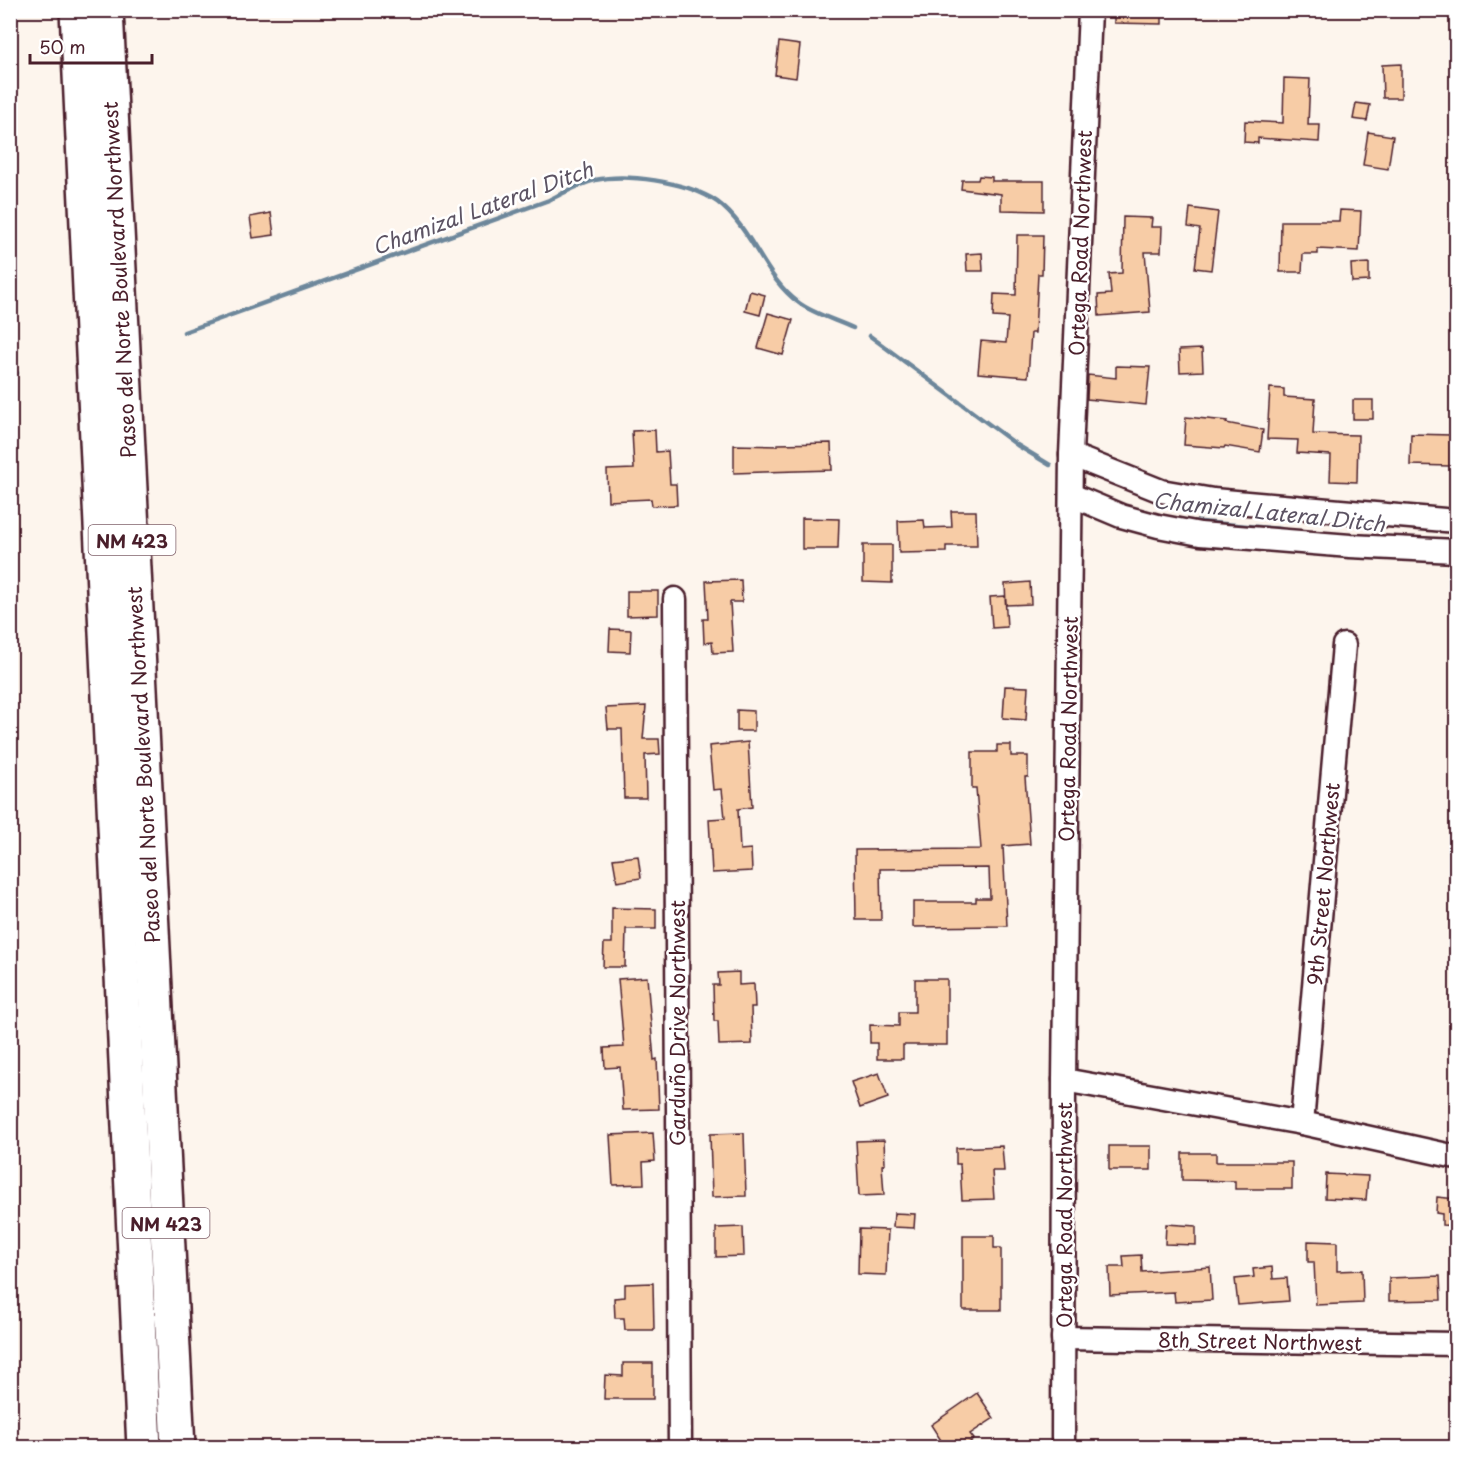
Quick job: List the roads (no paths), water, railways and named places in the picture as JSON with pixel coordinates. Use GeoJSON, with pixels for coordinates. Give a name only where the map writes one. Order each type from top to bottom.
{"type":"FeatureCollection","features":[{"type":"Feature","properties":{"kind":"highway","name":"Paseo del Norte Boulevard Northwest"},"geometry":{"type":"LineString","coordinates":[[77,10],[144,1448]]}},
{"type":"Feature","properties":{"kind":"highway","name":"Paseo del Norte Boulevard Northwest"},"geometry":{"type":"LineString","coordinates":[[106,10],[178,1448]]}},
{"type":"Feature","properties":{"kind":"street","name":"Ortega Road Northwest"},"geometry":{"type":"LineString","coordinates":[[1063,1448],[1064,1080],[1071,456],[1090,10]]}},
{"type":"Feature","properties":{"kind":"street"},"geometry":{"type":"LineString","coordinates":[[1071,456],[1161,491],[1213,500],[1456,521]]}},
{"type":"Feature","properties":{"kind":"street"},"geometry":{"type":"LineString","coordinates":[[1071,495],[1121,516],[1200,534],[1350,546],[1456,551]]}},
{"type":"Feature","properties":{"kind":"street","name":"Garduño Drive Northwest"},"geometry":{"type":"LineString","coordinates":[[675,599],[680,1448]]}},
{"type":"Feature","properties":{"kind":"street","name":"9th Street Northwest"},"geometry":{"type":"LineString","coordinates":[[1302,1123],[1344,645]]}},
{"type":"Feature","properties":{"kind":"street"},"geometry":{"type":"LineString","coordinates":[[1064,1080],[1302,1123],[1456,1157]]}},
{"type":"Feature","properties":{"kind":"street","name":"8th Street Northwest"},"geometry":{"type":"LineString","coordinates":[[1063,1338],[1456,1344]]}},
{"type":"Feature","properties":{"kind":"waterway","name":"Chamizal Lateral Ditch"},"geometry":{"type":"LineString","coordinates":[[184,332],[549,200],[577,186],[608,178],[639,178],[671,183],[699,192],[714,200],[743,229],[772,274],[789,294],[811,310],[853,328]]}},
{"type":"Feature","properties":{"kind":"waterway","name":"Chamizal Lateral Ditch"},"geometry":{"type":"LineString","coordinates":[[870,336],[1017,445],[1050,465]]}},
{"type":"Feature","properties":{"kind":"waterway","name":"Chamizal Lateral Ditch"},"geometry":{"type":"LineString","coordinates":[[10,375],[17,373]]}},
{"type":"Feature","properties":{"kind":"waterway","name":"Chamizal Lateral Ditch"},"geometry":{"type":"LineString","coordinates":[[1190,521],[1281,529]]}}]}
